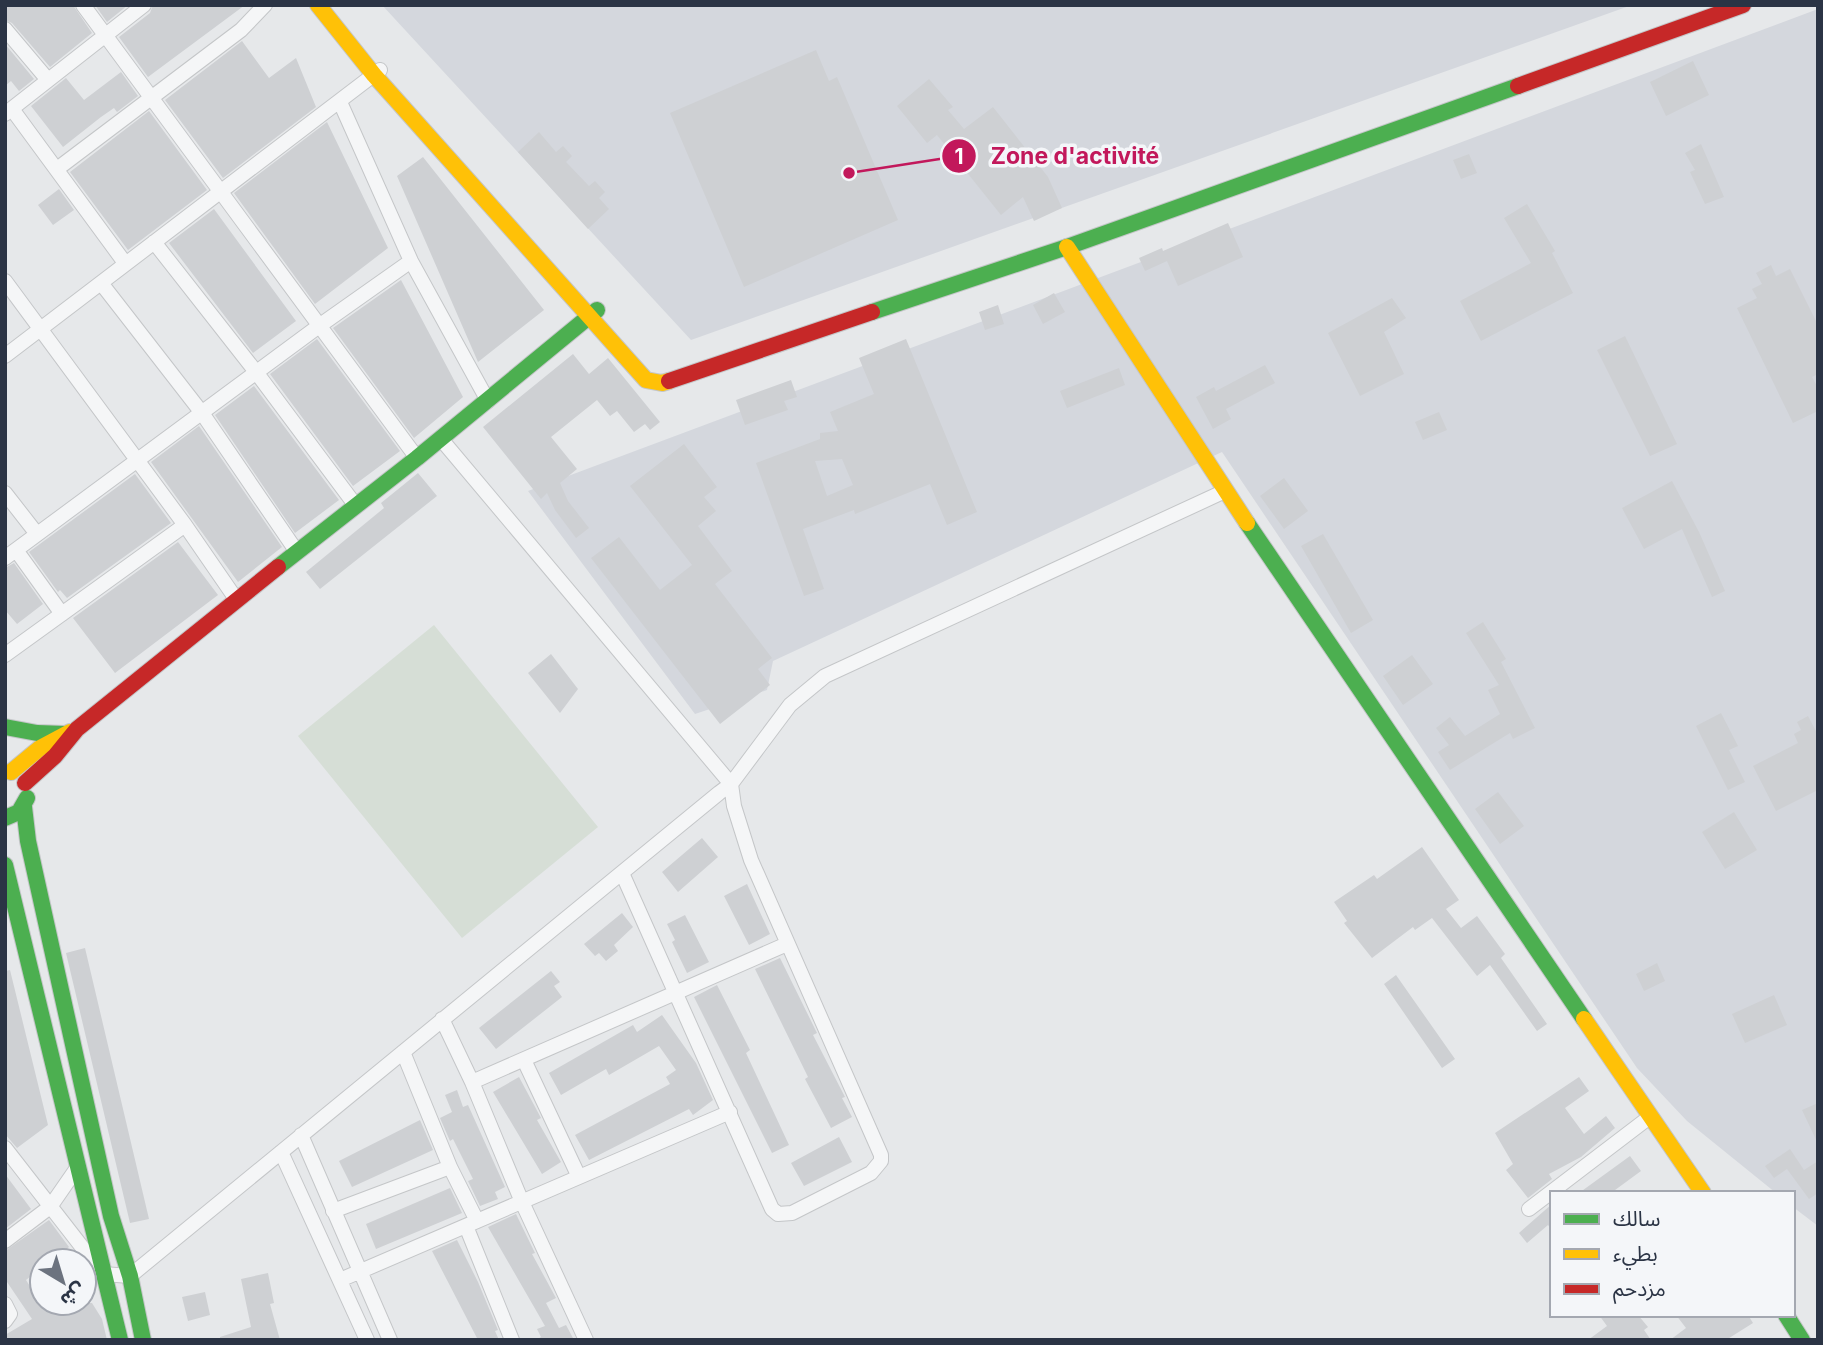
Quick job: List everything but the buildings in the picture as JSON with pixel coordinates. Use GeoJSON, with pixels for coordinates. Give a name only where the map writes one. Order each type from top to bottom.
{"type":"FeatureCollection","features":[{"type":"Feature","properties":{"kind":"main road"},"geometry":{"type":"LineString","coordinates":[[318,5],[593,314],[646,380],[663,383],[1067,247],[1743,5]]}},
{"type":"Feature","properties":{"kind":"main road"},"geometry":{"type":"LineString","coordinates":[[331,5],[378,72]]}},
{"type":"Feature","properties":{"kind":"main road"},"geometry":{"type":"LineString","coordinates":[[1067,247],[1225,491],[1702,1191]]}},
{"type":"Feature","properties":{"kind":"main road"},"geometry":{"type":"LineString","coordinates":[[5,818],[18,814],[27,799],[25,783],[7,768],[71,732],[441,439],[593,314]]}},
{"type":"Feature","properties":{"kind":"main road"},"geometry":{"type":"LineString","coordinates":[[5,727],[37,733],[71,732]]}},
{"type":"Feature","properties":{"kind":"main road"},"geometry":{"type":"LineString","coordinates":[[25,783],[55,756],[71,732]]}},
{"type":"Feature","properties":{"kind":"main road"},"geometry":{"type":"LineString","coordinates":[[24,807],[28,841],[87,1112],[111,1216],[130,1276],[143,1340]]}},
{"type":"Feature","properties":{"kind":"main road"},"geometry":{"type":"LineString","coordinates":[[5,865],[120,1340]]}},
{"type":"Feature","properties":{"kind":"main road"},"geometry":{"type":"LineString","coordinates":[[1787,1317],[1802,1340]]}},
{"type":"Feature","properties":{"kind":"street"},"geometry":{"type":"LineString","coordinates":[[83,5],[417,458]]}},
{"type":"Feature","properties":{"kind":"street"},"geometry":{"type":"LineString","coordinates":[[125,263],[58,169],[9,112],[144,5]]}},
{"type":"Feature","properties":{"kind":"street"},"geometry":{"type":"LineString","coordinates":[[58,169],[242,30],[265,5]]}},
{"type":"Feature","properties":{"kind":"street"},"geometry":{"type":"LineString","coordinates":[[5,29],[48,80]]}},
{"type":"Feature","properties":{"kind":"street"},"geometry":{"type":"LineString","coordinates":[[5,356],[378,72]]}},
{"type":"Feature","properties":{"kind":"street"},"geometry":{"type":"LineString","coordinates":[[340,102],[411,261],[488,401]]}},
{"type":"Feature","properties":{"kind":"street"},"geometry":{"type":"LineString","coordinates":[[153,242],[256,372],[356,506]]}},
{"type":"Feature","properties":{"kind":"street"},"geometry":{"type":"LineString","coordinates":[[62,614],[11,554],[411,261]]}},
{"type":"Feature","properties":{"kind":"street"},"geometry":{"type":"LineString","coordinates":[[5,281],[185,525],[236,599]]}},
{"type":"Feature","properties":{"kind":"street"},"geometry":{"type":"LineString","coordinates":[[101,283],[202,413],[298,552]]}},
{"type":"Feature","properties":{"kind":"street"},"geometry":{"type":"LineString","coordinates":[[441,439],[731,783],[734,806],[751,860],[881,1155],[881,1161],[871,1174],[792,1213],[778,1214],[772,1209],[622,873]]}},
{"type":"Feature","properties":{"kind":"street"},"geometry":{"type":"LineString","coordinates":[[5,1148],[103,1274],[130,1276],[731,783],[790,705],[825,676],[1225,491]]}},
{"type":"Feature","properties":{"kind":"street"},"geometry":{"type":"LineString","coordinates":[[5,493],[37,534]]}},
{"type":"Feature","properties":{"kind":"street"},"geometry":{"type":"LineString","coordinates":[[5,655],[185,525]]}},
{"type":"Feature","properties":{"kind":"street"},"geometry":{"type":"LineString","coordinates":[[5,931],[19,921]]}},
{"type":"Feature","properties":{"kind":"street"},"geometry":{"type":"LineString","coordinates":[[472,1082],[787,944]]}},
{"type":"Feature","properties":{"kind":"street"},"geometry":{"type":"LineString","coordinates":[[442,1019],[586,1340]]}},
{"type":"Feature","properties":{"kind":"street"},"geometry":{"type":"LineString","coordinates":[[403,1052],[450,1167],[512,1340]]}},
{"type":"Feature","properties":{"kind":"street"},"geometry":{"type":"LineString","coordinates":[[524,1059],[579,1177]]}},
{"type":"Feature","properties":{"kind":"street"},"geometry":{"type":"LineString","coordinates":[[341,1280],[730,1112]]}},
{"type":"Feature","properties":{"kind":"street"},"geometry":{"type":"LineString","coordinates":[[1553,1191],[1651,1116]]}},
{"type":"Feature","properties":{"kind":"street"},"geometry":{"type":"LineString","coordinates":[[301,1135],[390,1340]]}},
{"type":"Feature","properties":{"kind":"street"},"geometry":{"type":"LineString","coordinates":[[281,1152],[367,1340]]}},
{"type":"Feature","properties":{"kind":"street"},"geometry":{"type":"LineString","coordinates":[[333,1211],[450,1167]]}},
{"type":"Feature","properties":{"kind":"street"},"geometry":{"type":"LineString","coordinates":[[5,1241],[50,1208],[78,1168]]}},
{"type":"Feature","properties":{"kind":"street"},"geometry":{"type":"LineString","coordinates":[[1529,1209],[1550,1193]]}},
{"type":"Feature","properties":{"kind":"street"},"geometry":{"type":"LineString","coordinates":[[5,1304],[10,1314],[5,1321]]}},
{"type":"Feature","properties":{"kind":"shaded area"},"geometry":{"type":"Polygon","coordinates":[[[382,5],[1632,5],[691,340],[382,5]]]}},
{"type":"Feature","properties":{"kind":"shaded area"},"geometry":{"type":"Polygon","coordinates":[[[1818,9],[1818,1226],[1795,1209],[1795,1191],[1774,1191],[1687,1121],[1637,1068],[1222,452],[773,661],[767,690],[695,714],[528,491],[1818,9]]]}},
{"type":"Feature","properties":{"kind":"shaded area"},"geometry":{"type":"Polygon","coordinates":[[[434,625],[598,827],[462,938],[298,736],[434,625]]]}},
{"type":"Feature","properties":{"kind":"traffic: fast"},"geometry":{"type":"LineString","coordinates":[[872,312],[1067,247],[1518,86]]}},
{"type":"Feature","properties":{"kind":"traffic: fast"},"geometry":{"type":"LineString","coordinates":[[278,567],[417,458],[597,310]]}},
{"type":"Feature","properties":{"kind":"traffic: fast"},"geometry":{"type":"LineString","coordinates":[[1247,523],[1584,1019]]}},
{"type":"Feature","properties":{"kind":"traffic: fast"},"geometry":{"type":"LineString","coordinates":[[5,727],[37,733],[65,734]]}},
{"type":"Feature","properties":{"kind":"traffic: fast"},"geometry":{"type":"LineString","coordinates":[[5,818],[19,812],[27,798]]}},
{"type":"Feature","properties":{"kind":"traffic: fast"},"geometry":{"type":"LineString","coordinates":[[24,807],[28,841],[111,1216],[130,1276],[143,1340]]}},
{"type":"Feature","properties":{"kind":"traffic: fast"},"geometry":{"type":"LineString","coordinates":[[5,865],[120,1340]]}},
{"type":"Feature","properties":{"kind":"traffic: fast"},"geometry":{"type":"LineString","coordinates":[[1787,1317],[1802,1340]]}},
{"type":"Feature","properties":{"kind":"traffic: slow"},"geometry":{"type":"LineString","coordinates":[[318,5],[374,75],[646,380],[662,383],[669,381]]}},
{"type":"Feature","properties":{"kind":"traffic: slow"},"geometry":{"type":"LineString","coordinates":[[1067,247],[1247,523]]}},
{"type":"Feature","properties":{"kind":"traffic: slow"},"geometry":{"type":"LineString","coordinates":[[11,772],[40,748],[70,732]]}},
{"type":"Feature","properties":{"kind":"traffic: slow"},"geometry":{"type":"LineString","coordinates":[[1584,1019],[1702,1191]]}},
{"type":"Feature","properties":{"kind":"traffic: jam"},"geometry":{"type":"LineString","coordinates":[[1518,86],[1743,5]]}},
{"type":"Feature","properties":{"kind":"traffic: jam"},"geometry":{"type":"LineString","coordinates":[[669,381],[872,312]]}},
{"type":"Feature","properties":{"kind":"traffic: jam"},"geometry":{"type":"LineString","coordinates":[[25,783],[55,756],[77,729],[278,567]]}},
{"type":"Feature","properties":{"kind":"place","name":"Zone d'activité"},"geometry":{"type":"Point","coordinates":[849,173]}}]}
